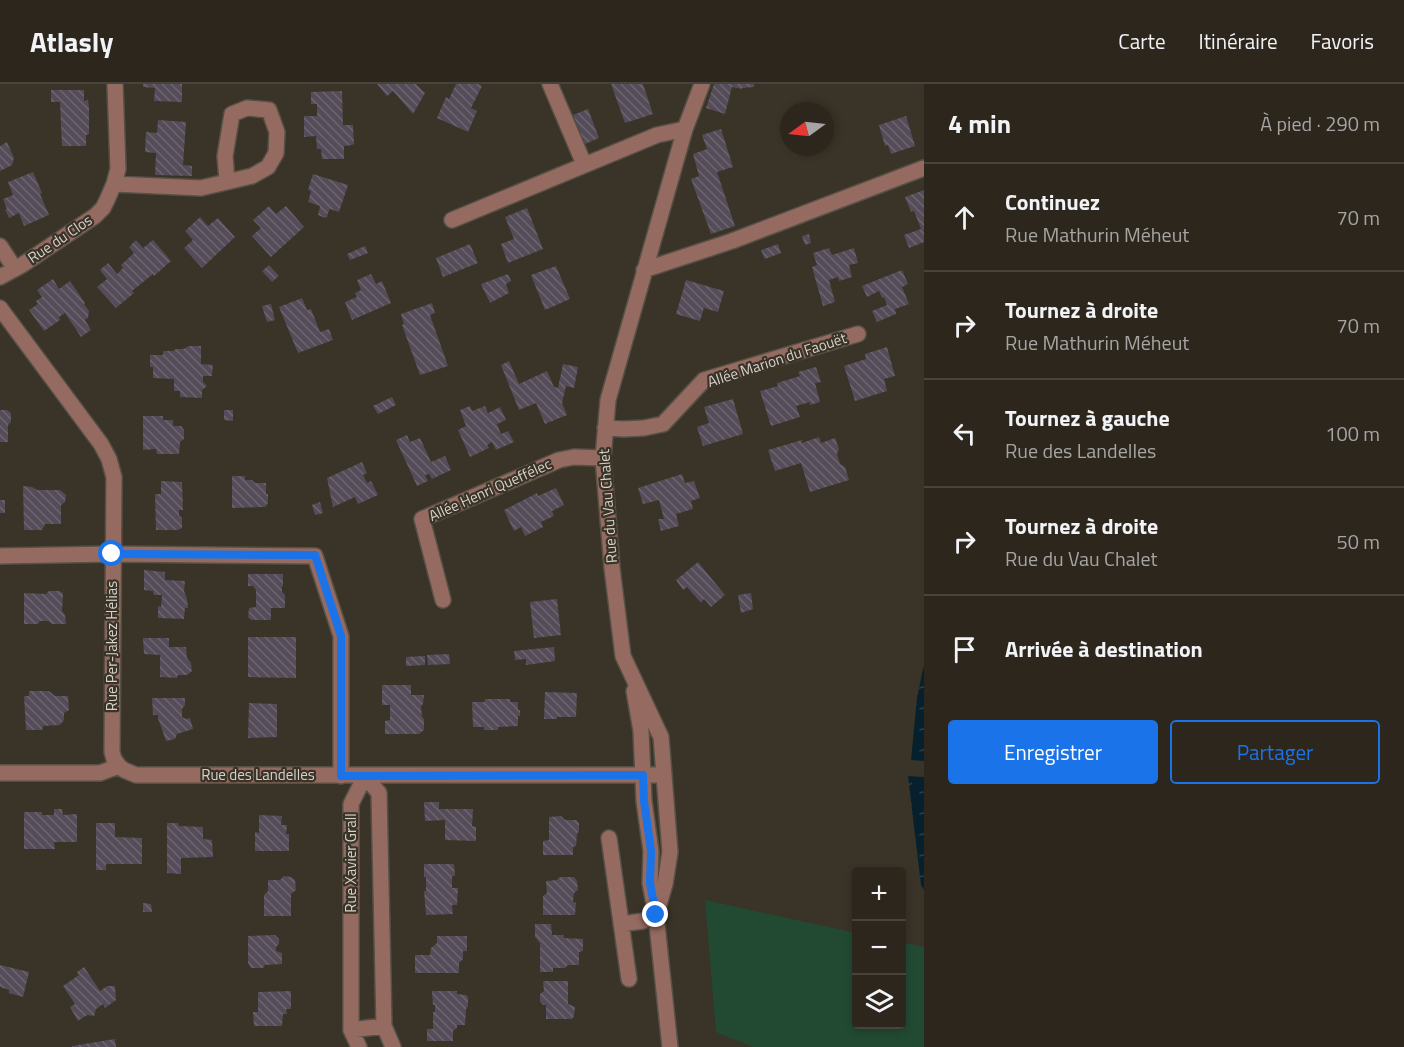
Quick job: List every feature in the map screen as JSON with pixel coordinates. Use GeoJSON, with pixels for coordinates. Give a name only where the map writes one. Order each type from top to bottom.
{"type":"FeatureCollection","features":[{"type":"Feature","properties":{"kind":"street","name":"Rue du Clos"},"geometry":{"type":"LineString","coordinates":[[0,277],[95,216],[103,208],[118,169],[115,84]]}},
{"type":"Feature","properties":{"kind":"street"},"geometry":{"type":"LineString","coordinates":[[550,84],[584,164]]}},
{"type":"Feature","properties":{"kind":"street","name":"Rue du Vau Chalet"},"geometry":{"type":"LineString","coordinates":[[656,915],[665,884],[670,852],[661,736],[623,656],[612,568],[603,458],[608,400],[685,129],[702,84]]}},
{"type":"Feature","properties":{"kind":"street"},"geometry":{"type":"LineString","coordinates":[[114,184],[201,188],[227,182],[252,176],[268,167],[276,153],[277,132],[269,110],[247,108],[232,114],[225,156],[227,182]]}},
{"type":"Feature","properties":{"kind":"street"},"geometry":{"type":"LineString","coordinates":[[452,220],[657,135],[685,129]]}},
{"type":"Feature","properties":{"kind":"street"},"geometry":{"type":"LineString","coordinates":[[644,270],[732,241],[924,168]]}},
{"type":"Feature","properties":{"kind":"street"},"geometry":{"type":"LineString","coordinates":[[0,246],[15,269]]}},
{"type":"Feature","properties":{"kind":"street","name":"Rue Per-Jakez Hélias"},"geometry":{"type":"LineString","coordinates":[[0,308],[101,444],[109,459],[114,477],[112,752],[119,766]]}},
{"type":"Feature","properties":{"kind":"street","name":"Allée Marion du Faouët"},"geometry":{"type":"LineString","coordinates":[[605,428],[644,428],[663,424],[704,380],[858,334]]}},
{"type":"Feature","properties":{"kind":"street","name":"Allée Henri Queffélec"},"geometry":{"type":"LineString","coordinates":[[443,600],[422,519],[559,460],[574,457],[603,458]]}},
{"type":"Feature","properties":{"kind":"street"},"geometry":{"type":"LineString","coordinates":[[0,556],[315,555],[341,636],[341,776]]}},
{"type":"Feature","properties":{"kind":"street","name":"Rue du Vau Chalet"},"geometry":{"type":"LineString","coordinates":[[631,673],[640,731],[644,801],[651,851],[650,883],[656,915],[670,1047]]}},
{"type":"Feature","properties":{"kind":"street"},"geometry":{"type":"LineString","coordinates":[[0,773],[100,773],[119,766]]}},
{"type":"Feature","properties":{"kind":"street","name":"Rue des Landelles"},"geometry":{"type":"LineString","coordinates":[[119,766],[136,775],[664,775]]}},
{"type":"Feature","properties":{"kind":"street","name":"Rue Xavier Grall"},"geometry":{"type":"LineString","coordinates":[[359,1047],[351,1030],[351,804],[365,776],[379,794],[384,1026],[393,1047]]}},
{"type":"Feature","properties":{"kind":"street"},"geometry":{"type":"LineString","coordinates":[[609,838],[629,979]]}},
{"type":"Feature","properties":{"kind":"street"},"geometry":{"type":"LineString","coordinates":[[621,924],[643,921],[656,915]]}},
{"type":"Feature","properties":{"kind":"street"},"geometry":{"type":"LineString","coordinates":[[351,1030],[384,1026]]}},
{"type":"Feature","properties":{"kind":"green space"},"geometry":{"type":"Polygon","coordinates":[[[705,900],[852,932],[852,1029],[906,1029],[906,943],[924,947],[924,1047],[753,1047],[716,1032],[705,900]]]}},
{"type":"Feature","properties":{"kind":"water"},"geometry":{"type":"Polygon","coordinates":[[[924,664],[924,761],[911,760],[917,698],[924,664]]]}},
{"type":"Feature","properties":{"kind":"water"},"geometry":{"type":"Polygon","coordinates":[[[908,776],[924,777],[924,890],[921,885],[908,776]]]}},
{"type":"Feature","properties":{"kind":"building"},"geometry":{"type":"Polygon","coordinates":[[[143,84],[182,84],[182,102],[154,101],[155,88],[143,87],[143,84]]]}},
{"type":"Feature","properties":{"kind":"building"},"geometry":{"type":"Polygon","coordinates":[[[377,84],[416,84],[425,93],[413,114],[393,91],[387,96],[377,84]]]}},
{"type":"Feature","properties":{"kind":"building"},"geometry":{"type":"Polygon","coordinates":[[[456,84],[482,86],[471,108],[477,111],[468,132],[437,118],[446,97],[449,99],[456,84]]]}},
{"type":"Feature","properties":{"kind":"building"},"geometry":{"type":"Polygon","coordinates":[[[611,84],[643,84],[653,114],[625,123],[611,84]]]}},
{"type":"Feature","properties":{"kind":"building"},"geometry":{"type":"Polygon","coordinates":[[[714,84],[754,84],[754,87],[742,89],[732,87],[725,114],[706,108],[714,84]]]}},
{"type":"Feature","properties":{"kind":"building"},"geometry":{"type":"Polygon","coordinates":[[[51,90],[84,90],[84,101],[88,100],[89,108],[89,134],[86,135],[86,146],[62,146],[60,102],[51,102],[51,90]]]}},
{"type":"Feature","properties":{"kind":"building"},"geometry":{"type":"Polygon","coordinates":[[[342,91],[343,125],[353,125],[354,144],[344,146],[344,159],[322,159],[321,149],[317,149],[316,136],[304,137],[304,116],[317,116],[317,104],[311,104],[311,92],[342,91]]]}},
{"type":"Feature","properties":{"kind":"building"},"geometry":{"type":"Polygon","coordinates":[[[588,109],[599,138],[585,144],[573,115],[588,109]]]}},
{"type":"Feature","properties":{"kind":"building"},"geometry":{"type":"Polygon","coordinates":[[[906,116],[915,146],[891,154],[888,145],[885,146],[879,125],[906,116]]]}},
{"type":"Feature","properties":{"kind":"building"},"geometry":{"type":"Polygon","coordinates":[[[158,120],[186,122],[183,165],[192,166],[192,176],[155,175],[156,153],[145,152],[146,132],[157,133],[158,120]]]}},
{"type":"Feature","properties":{"kind":"building"},"geometry":{"type":"Polygon","coordinates":[[[721,129],[733,167],[717,172],[735,226],[711,234],[691,179],[699,176],[693,154],[707,149],[702,135],[721,129]]]}},
{"type":"Feature","properties":{"kind":"building"},"geometry":{"type":"Polygon","coordinates":[[[7,142],[14,158],[12,165],[0,171],[0,146],[7,142]]]}},
{"type":"Feature","properties":{"kind":"building"},"geometry":{"type":"Polygon","coordinates":[[[33,172],[49,215],[24,226],[19,213],[9,218],[3,199],[13,195],[8,182],[33,172]]]}},
{"type":"Feature","properties":{"kind":"building"},"geometry":{"type":"Polygon","coordinates":[[[313,174],[348,185],[339,212],[330,209],[325,218],[318,215],[320,206],[308,202],[311,191],[308,190],[313,174]]]}},
{"type":"Feature","properties":{"kind":"building"},"geometry":{"type":"Polygon","coordinates":[[[924,190],[924,242],[909,248],[904,235],[921,229],[905,197],[924,190]]]}},
{"type":"Feature","properties":{"kind":"building"},"geometry":{"type":"Polygon","coordinates":[[[269,206],[276,214],[286,206],[304,227],[271,257],[252,236],[261,228],[253,220],[269,206]]]}},
{"type":"Feature","properties":{"kind":"building"},"geometry":{"type":"Polygon","coordinates":[[[527,208],[543,249],[508,263],[501,244],[514,239],[505,217],[527,208]]]}},
{"type":"Feature","properties":{"kind":"building"},"geometry":{"type":"Polygon","coordinates":[[[200,217],[208,226],[218,218],[235,237],[202,268],[184,248],[193,240],[185,231],[200,217]]]}},
{"type":"Feature","properties":{"kind":"building"},"geometry":{"type":"Polygon","coordinates":[[[809,234],[811,243],[805,245],[802,236],[809,234]]]}},
{"type":"Feature","properties":{"kind":"building"},"geometry":{"type":"Polygon","coordinates":[[[136,240],[143,248],[153,240],[171,261],[132,291],[134,293],[116,308],[97,287],[107,279],[100,270],[108,263],[117,274],[123,268],[121,265],[134,253],[129,247],[136,240]]]}},
{"type":"Feature","properties":{"kind":"building"},"geometry":{"type":"Polygon","coordinates":[[[470,244],[478,263],[443,277],[436,258],[470,244]]]}},
{"type":"Feature","properties":{"kind":"building"},"geometry":{"type":"Polygon","coordinates":[[[778,244],[781,253],[765,259],[761,250],[778,244]]]}},
{"type":"Feature","properties":{"kind":"building"},"geometry":{"type":"Polygon","coordinates":[[[365,246],[368,253],[350,260],[347,254],[365,246]]]}},
{"type":"Feature","properties":{"kind":"building"},"geometry":{"type":"Polygon","coordinates":[[[829,248],[832,255],[854,248],[858,263],[849,265],[852,277],[839,281],[838,277],[829,280],[835,302],[823,306],[812,267],[817,265],[813,253],[829,248]]]}},
{"type":"Feature","properties":{"kind":"building"},"geometry":{"type":"Polygon","coordinates":[[[269,265],[279,276],[272,282],[262,271],[269,265]]]}},
{"type":"Feature","properties":{"kind":"building"},"geometry":{"type":"Polygon","coordinates":[[[556,266],[570,299],[545,310],[531,275],[556,266]]]}},
{"type":"Feature","properties":{"kind":"building"},"geometry":{"type":"Polygon","coordinates":[[[902,270],[908,284],[902,287],[909,304],[895,309],[896,314],[877,322],[872,311],[887,305],[884,297],[882,298],[879,291],[867,297],[862,286],[902,270]]]}},
{"type":"Feature","properties":{"kind":"building"},"geometry":{"type":"Polygon","coordinates":[[[371,274],[376,284],[382,281],[391,303],[352,320],[345,302],[357,297],[355,293],[361,290],[357,280],[371,274]]]}},
{"type":"Feature","properties":{"kind":"building"},"geometry":{"type":"Polygon","coordinates":[[[508,274],[511,281],[506,284],[509,293],[490,303],[481,284],[508,274]]]}},
{"type":"Feature","properties":{"kind":"building"},"geometry":{"type":"Polygon","coordinates":[[[53,279],[59,289],[70,281],[89,311],[88,318],[85,320],[91,330],[81,337],[65,313],[59,317],[60,320],[44,331],[29,310],[38,304],[36,301],[42,297],[37,290],[53,279]]]}},
{"type":"Feature","properties":{"kind":"building"},"geometry":{"type":"Polygon","coordinates":[[[686,280],[724,291],[718,312],[704,308],[700,321],[676,314],[686,280]]]}},
{"type":"Feature","properties":{"kind":"building"},"geometry":{"type":"Polygon","coordinates":[[[302,298],[307,310],[311,309],[320,332],[329,329],[333,340],[298,353],[279,307],[302,298]]]}},
{"type":"Feature","properties":{"kind":"building"},"geometry":{"type":"Polygon","coordinates":[[[432,303],[435,313],[430,315],[448,366],[420,375],[402,325],[404,324],[401,314],[432,303]]]}},
{"type":"Feature","properties":{"kind":"building"},"geometry":{"type":"Polygon","coordinates":[[[271,304],[275,320],[267,322],[262,306],[271,304]]]}},
{"type":"Feature","properties":{"kind":"building"},"geometry":{"type":"Polygon","coordinates":[[[189,346],[201,346],[201,364],[213,365],[212,376],[203,376],[203,382],[207,386],[202,390],[202,398],[180,397],[180,391],[174,391],[174,379],[153,378],[153,367],[150,367],[150,355],[163,355],[163,351],[173,351],[189,346]]]}},
{"type":"Feature","properties":{"kind":"building"},"geometry":{"type":"Polygon","coordinates":[[[887,347],[895,376],[884,379],[887,391],[855,401],[844,366],[866,359],[865,354],[887,347]]]}},
{"type":"Feature","properties":{"kind":"building"},"geometry":{"type":"Polygon","coordinates":[[[509,361],[519,384],[547,371],[554,387],[558,388],[563,364],[578,367],[574,388],[566,386],[562,403],[567,415],[545,424],[536,403],[519,410],[501,365],[509,361]]]}},
{"type":"Feature","properties":{"kind":"building"},"geometry":{"type":"Polygon","coordinates":[[[816,367],[821,382],[815,383],[820,402],[796,406],[800,417],[771,426],[760,391],[800,376],[798,372],[816,367]]]}},
{"type":"Feature","properties":{"kind":"building"},"geometry":{"type":"Polygon","coordinates":[[[392,397],[396,405],[378,414],[373,406],[392,397]]]}},
{"type":"Feature","properties":{"kind":"building"},"geometry":{"type":"Polygon","coordinates":[[[733,399],[743,434],[703,446],[697,427],[709,423],[704,407],[733,399]]]}},
{"type":"Feature","properties":{"kind":"building"},"geometry":{"type":"Polygon","coordinates":[[[470,406],[472,411],[485,406],[488,413],[500,407],[506,420],[497,424],[501,434],[508,431],[514,442],[496,450],[492,442],[487,445],[489,448],[470,457],[458,430],[466,426],[460,410],[470,406]]]}},
{"type":"Feature","properties":{"kind":"building"},"geometry":{"type":"Polygon","coordinates":[[[0,410],[7,410],[11,413],[8,442],[0,442],[0,410]]]}},
{"type":"Feature","properties":{"kind":"building"},"geometry":{"type":"Polygon","coordinates":[[[224,410],[233,410],[233,421],[224,420],[224,410]]]}},
{"type":"Feature","properties":{"kind":"building"},"geometry":{"type":"Polygon","coordinates":[[[143,416],[163,416],[163,420],[173,420],[173,426],[181,426],[184,430],[184,439],[180,442],[179,454],[157,454],[156,449],[143,450],[143,416]]]}},
{"type":"Feature","properties":{"kind":"building"},"geometry":{"type":"Polygon","coordinates":[[[407,435],[410,442],[420,438],[431,462],[445,456],[451,470],[432,479],[429,474],[425,475],[428,481],[417,486],[396,440],[407,435]]]}},
{"type":"Feature","properties":{"kind":"building"},"geometry":{"type":"Polygon","coordinates":[[[819,437],[821,443],[835,438],[839,449],[837,454],[840,464],[845,467],[849,480],[810,492],[801,463],[775,471],[768,450],[819,437]]]}},
{"type":"Feature","properties":{"kind":"building"},"geometry":{"type":"Polygon","coordinates":[[[362,462],[367,473],[363,475],[367,483],[371,481],[378,495],[358,504],[355,497],[333,507],[327,478],[362,462]]]}},
{"type":"Feature","properties":{"kind":"building"},"geometry":{"type":"Polygon","coordinates":[[[682,474],[685,483],[694,481],[700,498],[691,501],[693,509],[676,514],[679,526],[661,531],[658,519],[664,519],[659,500],[643,504],[638,488],[682,474]]]}},
{"type":"Feature","properties":{"kind":"building"},"geometry":{"type":"Polygon","coordinates":[[[232,476],[245,476],[245,480],[266,483],[268,503],[265,507],[232,508],[232,476]]]}},
{"type":"Feature","properties":{"kind":"building"},"geometry":{"type":"Polygon","coordinates":[[[161,481],[182,482],[183,510],[179,510],[179,515],[182,518],[182,528],[178,530],[156,530],[155,494],[161,494],[161,481]]]}},
{"type":"Feature","properties":{"kind":"building"},"geometry":{"type":"Polygon","coordinates":[[[23,486],[37,490],[60,490],[66,495],[65,502],[61,505],[61,524],[45,524],[42,530],[24,530],[23,486]]]}},
{"type":"Feature","properties":{"kind":"building"},"geometry":{"type":"Polygon","coordinates":[[[556,488],[564,505],[552,511],[554,516],[541,522],[543,527],[525,536],[521,527],[514,531],[504,510],[537,493],[538,496],[556,488]]]}},
{"type":"Feature","properties":{"kind":"building"},"geometry":{"type":"Polygon","coordinates":[[[0,500],[5,500],[5,513],[0,513],[0,500]]]}},
{"type":"Feature","properties":{"kind":"building"},"geometry":{"type":"Polygon","coordinates":[[[320,502],[323,513],[315,515],[312,505],[320,502]]]}},
{"type":"Feature","properties":{"kind":"building"},"geometry":{"type":"Polygon","coordinates":[[[698,562],[725,595],[711,607],[704,599],[701,603],[687,587],[683,590],[676,580],[698,562]]]}},
{"type":"Feature","properties":{"kind":"building"},"geometry":{"type":"Polygon","coordinates":[[[144,570],[165,572],[165,580],[185,581],[184,591],[188,608],[185,608],[184,619],[158,618],[158,606],[161,607],[162,595],[154,595],[153,591],[144,590],[144,570]]]}},
{"type":"Feature","properties":{"kind":"building"},"geometry":{"type":"Polygon","coordinates":[[[248,574],[283,574],[282,592],[285,595],[285,608],[271,608],[271,620],[251,620],[248,617],[249,608],[256,607],[256,590],[253,586],[248,586],[248,574]]]}},
{"type":"Feature","properties":{"kind":"building"},"geometry":{"type":"Polygon","coordinates":[[[49,591],[63,593],[62,611],[66,624],[40,621],[38,624],[24,624],[24,593],[46,594],[49,591]]]}},
{"type":"Feature","properties":{"kind":"building"},"geometry":{"type":"Polygon","coordinates":[[[751,593],[753,609],[741,613],[738,595],[751,593]]]}},
{"type":"Feature","properties":{"kind":"building"},"geometry":{"type":"Polygon","coordinates":[[[557,599],[561,635],[534,638],[530,602],[557,599]]]}},
{"type":"Feature","properties":{"kind":"building"},"geometry":{"type":"Polygon","coordinates":[[[248,637],[296,637],[296,678],[248,677],[248,637]]]}},
{"type":"Feature","properties":{"kind":"building"},"geometry":{"type":"Polygon","coordinates":[[[143,638],[169,638],[169,647],[186,647],[192,671],[187,675],[178,675],[177,678],[160,677],[160,655],[144,654],[143,638]]]}},
{"type":"Feature","properties":{"kind":"building"},"geometry":{"type":"Polygon","coordinates":[[[554,647],[555,661],[526,665],[526,659],[515,660],[514,651],[554,647]]]}},
{"type":"Feature","properties":{"kind":"building"},"geometry":{"type":"Polygon","coordinates":[[[449,654],[450,664],[428,665],[427,655],[449,654]]]}},
{"type":"Feature","properties":{"kind":"building"},"geometry":{"type":"Polygon","coordinates":[[[425,656],[425,665],[406,666],[406,657],[425,656]]]}},
{"type":"Feature","properties":{"kind":"building"},"geometry":{"type":"Polygon","coordinates":[[[382,685],[411,685],[411,695],[424,695],[421,706],[424,730],[419,734],[385,734],[385,721],[390,720],[390,705],[382,705],[382,685]]]}},
{"type":"Feature","properties":{"kind":"building"},"geometry":{"type":"Polygon","coordinates":[[[29,691],[49,691],[55,696],[68,696],[69,710],[64,713],[64,720],[60,725],[43,726],[42,730],[26,730],[24,696],[29,696],[29,691]]]}},
{"type":"Feature","properties":{"kind":"building"},"geometry":{"type":"Polygon","coordinates":[[[545,692],[577,693],[576,717],[544,719],[545,692]]]}},
{"type":"Feature","properties":{"kind":"building"},"geometry":{"type":"Polygon","coordinates":[[[152,698],[185,698],[182,717],[190,718],[193,729],[177,734],[175,739],[166,741],[158,715],[153,715],[152,698]]]}},
{"type":"Feature","properties":{"kind":"building"},"geometry":{"type":"Polygon","coordinates":[[[485,699],[510,699],[510,702],[518,702],[520,716],[518,716],[518,726],[498,727],[498,730],[473,727],[472,702],[485,702],[485,699]]]}},
{"type":"Feature","properties":{"kind":"building"},"geometry":{"type":"Polygon","coordinates":[[[249,703],[277,704],[277,737],[248,738],[249,703]]]}},
{"type":"Feature","properties":{"kind":"building"},"geometry":{"type":"Polygon","coordinates":[[[424,802],[439,802],[439,809],[473,809],[472,826],[476,827],[476,841],[445,840],[445,820],[425,821],[424,802]]]}},
{"type":"Feature","properties":{"kind":"building"},"geometry":{"type":"Polygon","coordinates":[[[54,809],[62,809],[63,815],[77,814],[77,842],[54,842],[55,849],[24,849],[24,812],[54,815],[54,809]]]}},
{"type":"Feature","properties":{"kind":"building"},"geometry":{"type":"Polygon","coordinates":[[[259,815],[282,816],[281,825],[287,825],[286,834],[289,834],[289,851],[255,851],[255,832],[259,833],[259,815]]]}},
{"type":"Feature","properties":{"kind":"building"},"geometry":{"type":"Polygon","coordinates":[[[561,816],[565,820],[576,820],[579,823],[573,855],[543,855],[543,841],[549,840],[549,817],[561,816]]]}},
{"type":"Feature","properties":{"kind":"building"},"geometry":{"type":"Polygon","coordinates":[[[96,823],[115,823],[115,837],[142,838],[142,864],[106,864],[106,870],[96,870],[96,823]]]}},
{"type":"Feature","properties":{"kind":"building"},"geometry":{"type":"Polygon","coordinates":[[[167,823],[203,827],[203,839],[212,840],[213,857],[181,858],[181,874],[167,873],[167,823]]]}},
{"type":"Feature","properties":{"kind":"building"},"geometry":{"type":"Polygon","coordinates":[[[424,864],[454,864],[455,876],[452,876],[452,888],[458,888],[457,905],[452,905],[453,914],[426,915],[424,864]]]}},
{"type":"Feature","properties":{"kind":"building"},"geometry":{"type":"Polygon","coordinates":[[[284,876],[295,880],[296,890],[291,894],[291,916],[264,916],[264,895],[268,891],[268,880],[280,880],[284,876]]]}},
{"type":"Feature","properties":{"kind":"building"},"geometry":{"type":"Polygon","coordinates":[[[560,877],[574,877],[577,881],[578,890],[574,893],[573,902],[576,903],[575,915],[543,915],[543,896],[547,893],[546,881],[557,880],[560,877]]]}},
{"type":"Feature","properties":{"kind":"building"},"geometry":{"type":"Polygon","coordinates":[[[143,903],[151,904],[152,912],[143,912],[143,903]]]}},
{"type":"Feature","properties":{"kind":"building"},"geometry":{"type":"Polygon","coordinates":[[[535,924],[551,924],[552,935],[583,939],[583,951],[579,952],[579,965],[553,968],[553,972],[540,972],[540,943],[535,937],[535,924]]]}},
{"type":"Feature","properties":{"kind":"building"},"geometry":{"type":"Polygon","coordinates":[[[275,935],[279,939],[276,951],[282,953],[282,964],[251,968],[248,963],[248,936],[275,935]]]}},
{"type":"Feature","properties":{"kind":"building"},"geometry":{"type":"Polygon","coordinates":[[[437,936],[467,936],[467,951],[463,951],[459,973],[415,973],[415,955],[430,955],[431,948],[437,943],[437,936]]]}},
{"type":"Feature","properties":{"kind":"building"},"geometry":{"type":"Polygon","coordinates":[[[0,965],[29,972],[23,997],[9,993],[9,990],[0,987],[0,965]]]}},
{"type":"Feature","properties":{"kind":"building"},"geometry":{"type":"Polygon","coordinates":[[[84,967],[100,991],[107,986],[115,986],[116,1000],[105,1008],[103,1004],[96,1009],[94,1016],[87,1015],[78,1021],[70,1007],[75,1004],[63,986],[79,975],[77,972],[84,967]]]}},
{"type":"Feature","properties":{"kind":"building"},"geometry":{"type":"Polygon","coordinates":[[[543,981],[568,981],[568,1004],[575,1007],[572,1019],[546,1019],[546,1005],[540,1001],[540,994],[544,991],[543,981]]]}},
{"type":"Feature","properties":{"kind":"building"},"geometry":{"type":"Polygon","coordinates":[[[291,991],[291,1009],[286,1009],[287,1014],[283,1014],[282,1026],[254,1026],[253,1012],[258,1012],[258,992],[291,991]]]}},
{"type":"Feature","properties":{"kind":"building"},"geometry":{"type":"Polygon","coordinates":[[[432,991],[457,991],[457,994],[468,997],[465,1025],[457,1025],[453,1031],[453,1041],[427,1041],[427,1029],[433,1029],[433,1012],[435,1012],[432,991]]]}},
{"type":"Feature","properties":{"kind":"building"},"geometry":{"type":"Polygon","coordinates":[[[115,1039],[116,1047],[72,1047],[72,1046],[115,1039]]]}},
{"type":"Feature","properties":{"kind":"route"},"geometry":{"type":"LineString","coordinates":[[112,554],[315,555],[341,636],[341,776],[643,775],[651,851],[650,883],[656,915]]}}]}
